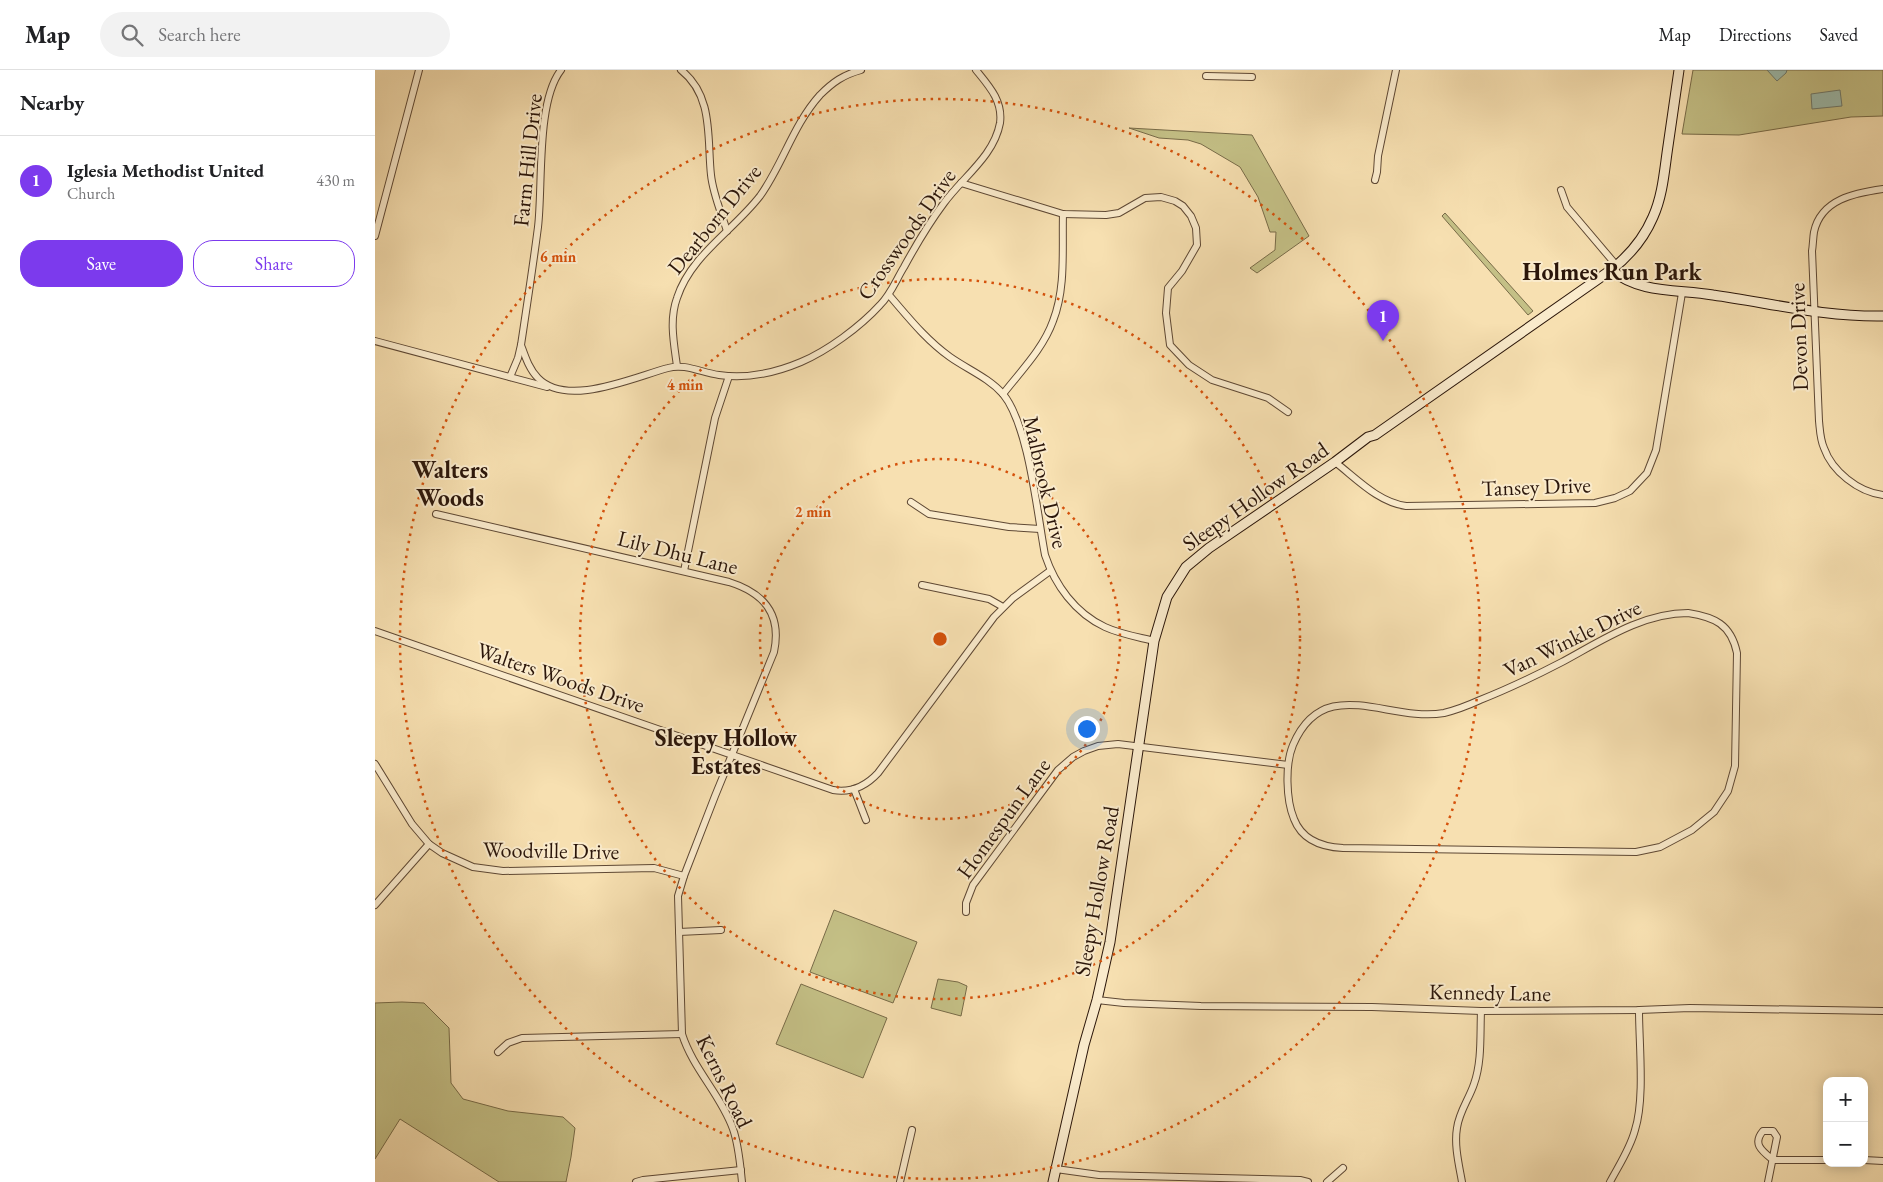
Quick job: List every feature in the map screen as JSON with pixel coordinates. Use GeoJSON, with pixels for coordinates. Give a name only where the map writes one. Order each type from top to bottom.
{"type":"FeatureCollection","features":[{"type":"Feature","properties":{"kind":"main road","name":"Sleepy Hollow Road"},"geometry":{"type":"LineString","coordinates":[[1053,1182],[1109,942],[1154,641],[1167,597],[1187,567],[1209,548],[1614,268],[1641,239],[1651,222],[1658,203],[1663,182],[1679,70]]}},
{"type":"Feature","properties":{"kind":"main road"},"geometry":{"type":"LineString","coordinates":[[1614,268],[1620,277],[1635,284],[1659,290],[1715,295],[1814,313],[1883,316]]}},
{"type":"Feature","properties":{"kind":"street"},"geometry":{"type":"LineString","coordinates":[[375,236],[419,70]]}},
{"type":"Feature","properties":{"kind":"street","name":"Farm Hill Drive"},"geometry":{"type":"LineString","coordinates":[[521,345],[538,225],[543,133],[548,99],[556,77],[561,70]]}},
{"type":"Feature","properties":{"kind":"street"},"geometry":{"type":"LineString","coordinates":[[681,70],[697,89],[706,114],[713,190],[727,231]]}},
{"type":"Feature","properties":{"kind":"street","name":"Dearborn Drive"},"geometry":{"type":"LineString","coordinates":[[677,366],[673,330],[677,298],[695,264],[763,191],[778,167],[800,122],[815,102],[833,82],[842,76],[861,70]]}},
{"type":"Feature","properties":{"kind":"street","name":"Crosswoods Drive"},"geometry":{"type":"LineString","coordinates":[[510,377],[553,388],[577,390],[610,386],[677,366],[729,376],[760,375],[801,362],[853,329],[889,295],[931,222],[948,198],[989,149],[997,134],[1001,111],[998,101],[986,81],[976,70]]}},
{"type":"Feature","properties":{"kind":"street"},"geometry":{"type":"LineString","coordinates":[[1375,180],[1378,156],[1396,70]]}},
{"type":"Feature","properties":{"kind":"street"},"geometry":{"type":"LineString","coordinates":[[1206,76],[1238,73],[1252,77]]}},
{"type":"Feature","properties":{"kind":"street"},"geometry":{"type":"LineString","coordinates":[[961,183],[1063,214],[1106,216],[1119,213],[1145,198],[1161,196],[1183,206],[1191,216],[1196,228],[1197,245],[1182,271],[1168,288],[1166,313],[1170,345],[1189,365],[1212,380],[1268,398],[1288,412]]}},
{"type":"Feature","properties":{"kind":"street","name":"Devon Drive"},"geometry":{"type":"LineString","coordinates":[[1883,189],[1858,192],[1843,198],[1826,210],[1814,231],[1812,251],[1819,421],[1824,448],[1835,467],[1843,475],[1863,489],[1883,495]]}},
{"type":"Feature","properties":{"kind":"street"},"geometry":{"type":"LineString","coordinates":[[1561,190],[1567,207],[1614,268]]}},
{"type":"Feature","properties":{"kind":"street"},"geometry":{"type":"LineString","coordinates":[[1003,394],[1047,335],[1058,309],[1061,287],[1063,214]]}},
{"type":"Feature","properties":{"kind":"street","name":"Tansey Drive"},"geometry":{"type":"LineString","coordinates":[[1335,462],[1386,501],[1406,506],[1587,504],[1624,494],[1647,473],[1657,450],[1682,293]]}},
{"type":"Feature","properties":{"kind":"street","name":"Malbrook Drive"},"geometry":{"type":"LineString","coordinates":[[889,295],[935,345],[992,384],[1003,394],[1018,423],[1024,444],[1045,555],[1050,571],[1065,595],[1092,620],[1112,630],[1154,641]]}},
{"type":"Feature","properties":{"kind":"street"},"geometry":{"type":"LineString","coordinates":[[375,341],[510,377],[521,345]]}},
{"type":"Feature","properties":{"kind":"street"},"geometry":{"type":"LineString","coordinates":[[521,345],[533,372],[539,379],[553,388]]}},
{"type":"Feature","properties":{"kind":"street"},"geometry":{"type":"LineString","coordinates":[[684,571],[715,418],[729,376]]}},
{"type":"Feature","properties":{"kind":"street"},"geometry":{"type":"LineString","coordinates":[[911,502],[929,514],[1009,527],[1040,529]]}},
{"type":"Feature","properties":{"kind":"street","name":"Lily Dhu Lane"},"geometry":{"type":"LineString","coordinates":[[436,514],[729,582],[748,589],[757,595],[767,606],[774,620],[777,632],[774,652],[683,876]]}},
{"type":"Feature","properties":{"kind":"street"},"geometry":{"type":"LineString","coordinates":[[866,820],[854,789],[868,783],[878,773],[987,626],[1003,608],[1050,571]]}},
{"type":"Feature","properties":{"kind":"street"},"geometry":{"type":"LineString","coordinates":[[922,585],[989,599],[1003,608]]}},
{"type":"Feature","properties":{"kind":"street","name":"Van Winkle Drive"},"geometry":{"type":"LineString","coordinates":[[1688,613],[1712,619],[1726,628],[1735,644],[1737,653],[1735,766],[1729,791],[1705,821],[1678,839],[1659,847],[1635,852],[1343,848],[1327,846],[1305,836],[1295,821],[1290,802],[1288,765],[1289,754],[1306,722],[1329,707],[1352,704],[1416,714],[1446,712],[1511,688],[1609,636],[1656,616],[1688,613]]}},
{"type":"Feature","properties":{"kind":"street","name":"Walters Woods Drive"},"geometry":{"type":"LineString","coordinates":[[375,631],[833,790],[854,789]]}},
{"type":"Feature","properties":{"kind":"street","name":"Homespun Lane"},"geometry":{"type":"LineString","coordinates":[[966,912],[965,903],[973,885],[1058,770],[1073,757],[1098,746],[1118,744],[1139,746]]}},
{"type":"Feature","properties":{"kind":"street"},"geometry":{"type":"LineString","coordinates":[[1139,746],[1288,765]]}},
{"type":"Feature","properties":{"kind":"street","name":"Woodville Drive"},"geometry":{"type":"LineString","coordinates":[[375,764],[412,824],[429,844],[457,861],[485,870],[646,868],[663,869],[683,876]]}},
{"type":"Feature","properties":{"kind":"street"},"geometry":{"type":"LineString","coordinates":[[375,905],[429,844]]}},
{"type":"Feature","properties":{"kind":"street","name":"Kerns Road"},"geometry":{"type":"LineString","coordinates":[[683,876],[679,896],[682,1034],[691,1054],[733,1128],[742,1182]]}},
{"type":"Feature","properties":{"kind":"street"},"geometry":{"type":"LineString","coordinates":[[679,932],[721,930]]}},
{"type":"Feature","properties":{"kind":"street","name":"Kennedy Lane"},"geometry":{"type":"LineString","coordinates":[[1097,1000],[1191,1006],[1481,1011],[1690,1008],[1883,1011]]}},
{"type":"Feature","properties":{"kind":"street"},"geometry":{"type":"LineString","coordinates":[[1610,1182],[1631,1143],[1638,1119],[1640,1089],[1639,1010]]}},
{"type":"Feature","properties":{"kind":"street"},"geometry":{"type":"LineString","coordinates":[[1462,1182],[1456,1143],[1456,1129],[1474,1084],[1477,1071],[1481,1011]]}},
{"type":"Feature","properties":{"kind":"street"},"geometry":{"type":"LineString","coordinates":[[498,1052],[508,1043],[522,1038],[682,1034]]}},
{"type":"Feature","properties":{"kind":"street"},"geometry":{"type":"LineString","coordinates":[[900,1182],[912,1130]]}},
{"type":"Feature","properties":{"kind":"street"},"geometry":{"type":"LineString","coordinates":[[1768,1182],[1773,1160],[1777,1136],[1773,1131],[1763,1131],[1757,1142],[1759,1149],[1773,1160],[1823,1160]]}},
{"type":"Feature","properties":{"kind":"street"},"geometry":{"type":"LineString","coordinates":[[1868,1160],[1883,1160]]}},
{"type":"Feature","properties":{"kind":"street"},"geometry":{"type":"LineString","coordinates":[[1327,1182],[1343,1168]]}},
{"type":"Feature","properties":{"kind":"street"},"geometry":{"type":"LineString","coordinates":[[1056,1169],[1099,1175],[1187,1180],[1300,1180],[1308,1182]]}},
{"type":"Feature","properties":{"kind":"street"},"geometry":{"type":"LineString","coordinates":[[636,1182],[741,1170]]}},
{"type":"Feature","properties":{"kind":"shaded area"},"geometry":{"type":"Polygon","coordinates":[[[1693,70],[1883,70],[1883,116],[1851,117],[1739,135],[1682,134],[1693,70]]]}},
{"type":"Feature","properties":{"kind":"shaded area"},"geometry":{"type":"Polygon","coordinates":[[[1767,70],[1787,70],[1777,81],[1767,70]]]}},
{"type":"Feature","properties":{"kind":"shaded area"},"geometry":{"type":"Polygon","coordinates":[[[1840,90],[1842,106],[1812,109],[1811,94],[1840,90]]]}},
{"type":"Feature","properties":{"kind":"shaded area"},"geometry":{"type":"Polygon","coordinates":[[[1129,128],[1252,135],[1309,236],[1257,273],[1250,268],[1275,250],[1276,232],[1270,232],[1258,197],[1240,167],[1201,144],[1188,140],[1159,138],[1129,128]]]}},
{"type":"Feature","properties":{"kind":"shaded area"},"geometry":{"type":"Polygon","coordinates":[[[1445,213],[1533,311],[1528,315],[1442,216],[1445,213]]]}},
{"type":"Feature","properties":{"kind":"shaded area"},"geometry":{"type":"Polygon","coordinates":[[[834,910],[917,942],[893,1003],[810,972],[834,910]]]}},
{"type":"Feature","properties":{"kind":"shaded area"},"geometry":{"type":"Polygon","coordinates":[[[938,979],[958,982],[967,986],[961,1016],[931,1008],[938,979]]]}},
{"type":"Feature","properties":{"kind":"shaded area"},"geometry":{"type":"Polygon","coordinates":[[[801,984],[887,1018],[863,1078],[776,1044],[801,984]]]}},
{"type":"Feature","properties":{"kind":"shaded area"},"geometry":{"type":"Polygon","coordinates":[[[375,1003],[424,1003],[449,1028],[451,1083],[463,1099],[508,1111],[563,1117],[575,1128],[566,1182],[499,1182],[400,1119],[375,1159],[375,1003]]]}},
{"type":"Feature","properties":{"kind":"place","name":"Iglesia Methodist United"},"geometry":{"type":"Point","coordinates":[1383,341]}},
{"type":"Feature","properties":{"kind":"district","name":"Holmes Run Park"},"geometry":{"type":"Point","coordinates":[1612,272]}},
{"type":"Feature","properties":{"kind":"district","name":"Walters Woods"},"geometry":{"type":"Point","coordinates":[450,484]}},
{"type":"Feature","properties":{"kind":"district","name":"Sleepy Hollow Estates"},"geometry":{"type":"Point","coordinates":[726,752]}}]}
